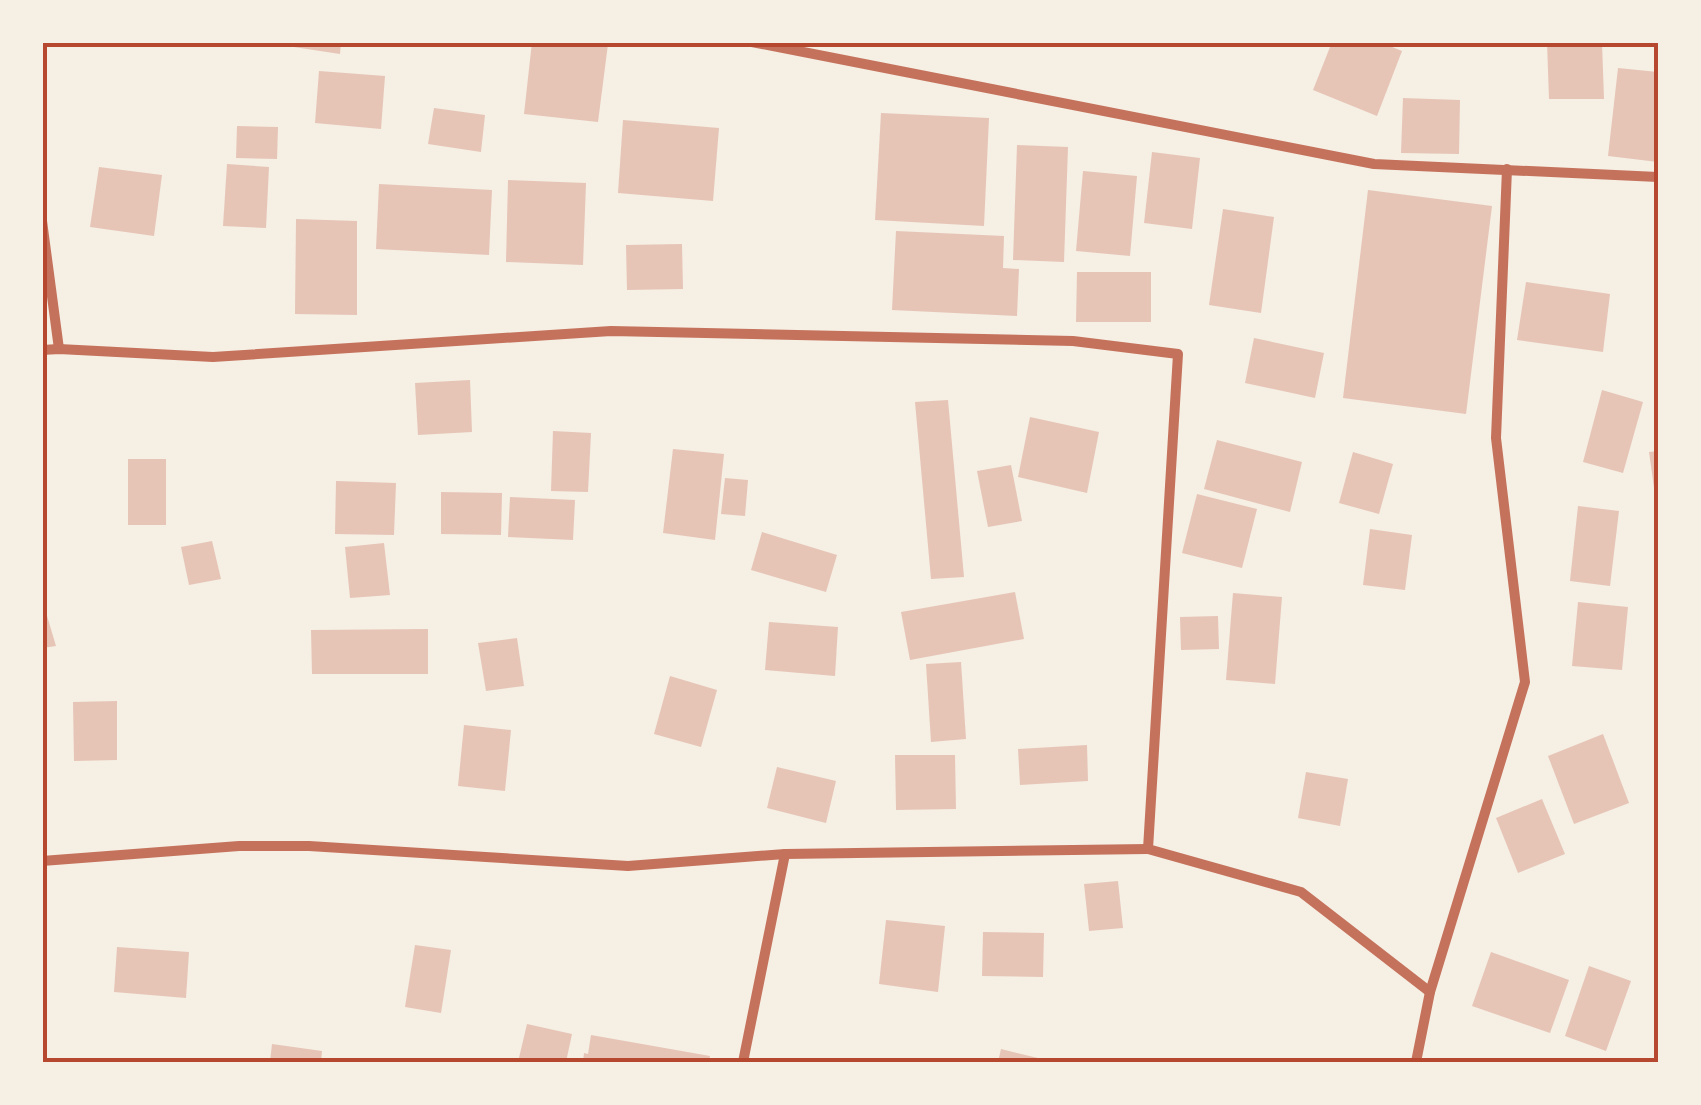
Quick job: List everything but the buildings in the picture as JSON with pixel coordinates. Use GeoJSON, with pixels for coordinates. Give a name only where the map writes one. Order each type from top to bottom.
{"type":"FeatureCollection","features":[{"type":"Feature","properties":{"kind":"street"},"geometry":{"type":"LineString","coordinates":[[752,42],[1374,164],[1658,177]]}},
{"type":"Feature","properties":{"kind":"street"},"geometry":{"type":"LineString","coordinates":[[1416,1062],[1430,992],[1524,682],[1496,438],[1507,169]]}},
{"type":"Feature","properties":{"kind":"street"},"geometry":{"type":"LineString","coordinates":[[42,221],[59,348]]}},
{"type":"Feature","properties":{"kind":"street"},"geometry":{"type":"LineString","coordinates":[[42,350],[213,357],[611,330],[1073,340],[1178,354],[1148,849]]}},
{"type":"Feature","properties":{"kind":"street"},"geometry":{"type":"LineString","coordinates":[[42,861],[274,846],[628,866],[785,854],[1148,849],[1301,892],[1430,992]]}},
{"type":"Feature","properties":{"kind":"street"},"geometry":{"type":"LineString","coordinates":[[743,1062],[785,854]]}}]}
